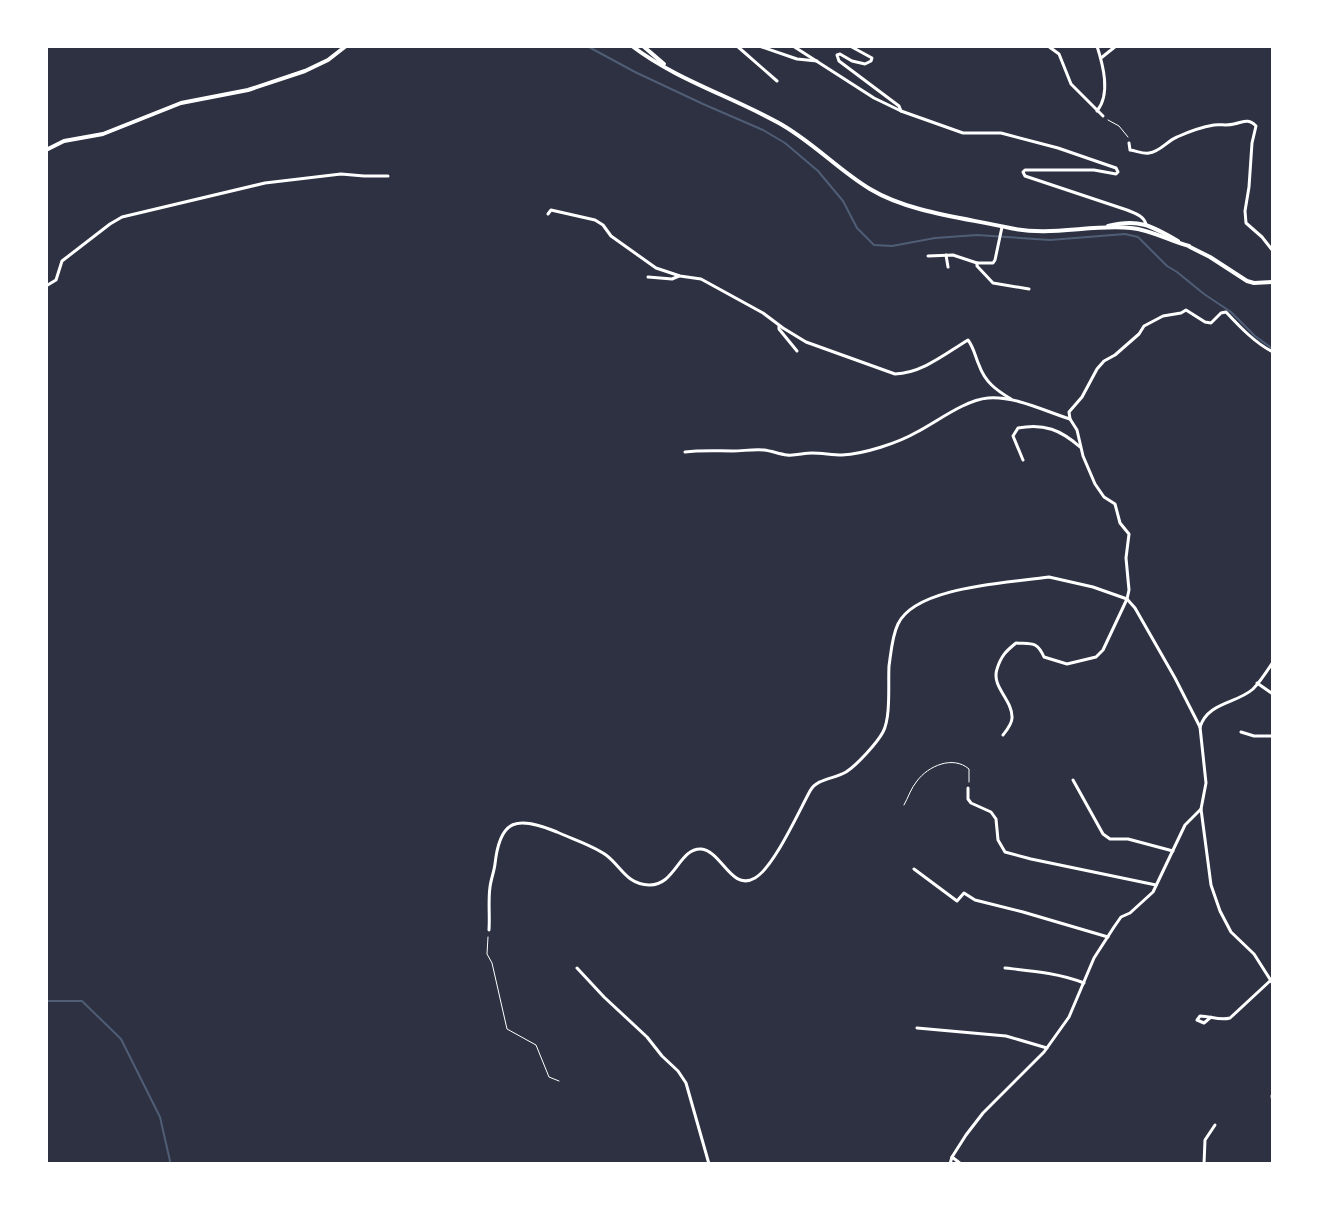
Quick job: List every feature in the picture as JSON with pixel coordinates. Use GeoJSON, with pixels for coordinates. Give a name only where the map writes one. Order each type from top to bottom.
{"type":"FeatureCollection","features":[{"type":"Feature","properties":{"kind":"main road"},"geometry":{"type":"LineString","coordinates":[[46,150],[64,141],[103,134],[181,103],[248,90],[305,71],[328,60],[346,46]]}},
{"type":"Feature","properties":{"kind":"main road"},"geometry":{"type":"LineString","coordinates":[[632,46],[788,128],[851,176],[885,197],[905,205],[1034,230],[1101,227],[1144,230],[1189,246]]}},
{"type":"Feature","properties":{"kind":"main road"},"geometry":{"type":"LineString","coordinates":[[643,46],[665,66]]}},
{"type":"Feature","properties":{"kind":"main road"},"geometry":{"type":"LineString","coordinates":[[1101,227],[1116,224],[1152,226],[1247,281],[1273,282]]}},
{"type":"Feature","properties":{"kind":"street"},"geometry":{"type":"LineString","coordinates":[[737,46],[777,81]]}},
{"type":"Feature","properties":{"kind":"street"},"geometry":{"type":"LineString","coordinates":[[759,46],[797,59],[817,61]]}},
{"type":"Feature","properties":{"kind":"street"},"geometry":{"type":"LineString","coordinates":[[793,46],[874,98],[901,111],[963,133],[1001,133],[1116,168],[1116,174],[1094,170],[1039,169],[1023,172],[1025,176],[1141,216],[1146,225]]}},
{"type":"Feature","properties":{"kind":"street"},"geometry":{"type":"LineString","coordinates":[[850,46],[872,58],[871,61],[865,64],[840,54],[837,55],[839,61],[899,106],[901,111]]}},
{"type":"Feature","properties":{"kind":"street"},"geometry":{"type":"LineString","coordinates":[[1048,46],[1059,54],[1071,84],[1103,116]]}},
{"type":"Feature","properties":{"kind":"street"},"geometry":{"type":"LineString","coordinates":[[1097,46],[1103,69],[1104,99],[1097,111]]}},
{"type":"Feature","properties":{"kind":"street"},"geometry":{"type":"LineString","coordinates":[[1101,58],[1116,46]]}},
{"type":"Feature","properties":{"kind":"street"},"geometry":{"type":"LineString","coordinates":[[1129,143],[1130,150],[1144,154],[1157,151],[1175,138],[1216,124],[1236,125],[1248,120],[1255,123],[1246,223],[1273,251]]}},
{"type":"Feature","properties":{"kind":"street"},"geometry":{"type":"LineString","coordinates":[[46,286],[56,280],[62,261],[122,217],[265,183],[341,174],[388,176]]}},
{"type":"Feature","properties":{"kind":"street"},"geometry":{"type":"LineString","coordinates":[[548,214],[551,210],[595,220],[611,236],[656,268],[701,279],[763,313],[806,342],[895,374],[908,374],[920,369],[968,340],[985,379],[994,388],[1011,399],[1070,419]]}},
{"type":"Feature","properties":{"kind":"street"},"geometry":{"type":"LineString","coordinates":[[928,256],[958,255],[977,263],[993,263],[1003,226]]}},
{"type":"Feature","properties":{"kind":"street"},"geometry":{"type":"LineString","coordinates":[[946,255],[948,267]]}},
{"type":"Feature","properties":{"kind":"street"},"geometry":{"type":"LineString","coordinates":[[977,263],[993,283],[1029,289]]}},
{"type":"Feature","properties":{"kind":"street"},"geometry":{"type":"LineString","coordinates":[[648,277],[672,279],[680,276]]}},
{"type":"Feature","properties":{"kind":"street"},"geometry":{"type":"LineString","coordinates":[[1003,735],[1013,717],[995,674],[1003,654],[1016,643],[1036,644],[1044,657],[1067,664],[1096,657],[1103,650],[1127,599],[1129,534],[1120,523],[1115,504],[1104,497],[1095,484],[1069,412],[1082,397],[1097,369],[1139,334],[1144,326],[1163,316],[1186,310],[1211,323],[1226,312],[1243,330],[1273,352]]}},
{"type":"Feature","properties":{"kind":"street"},"geometry":{"type":"LineString","coordinates":[[779,325],[797,351]]}},
{"type":"Feature","properties":{"kind":"street"},"geometry":{"type":"LineString","coordinates":[[685,452],[748,450],[789,455],[865,453],[983,399],[1011,399]]}},
{"type":"Feature","properties":{"kind":"street"},"geometry":{"type":"LineString","coordinates":[[1023,460],[1013,436],[1018,428],[1042,426],[1055,429],[1081,447]]}},
{"type":"Feature","properties":{"kind":"street"},"geometry":{"type":"LineString","coordinates":[[489,930],[490,890],[497,844],[501,834],[511,825],[538,825],[565,836],[607,855],[622,873],[648,886],[662,884],[692,851],[701,849],[712,852],[727,871],[740,879],[747,881],[757,877],[770,864],[810,790],[816,784],[846,772],[886,727],[891,651],[896,626],[903,615],[920,602],[943,593],[1049,577],[1127,599],[1175,678],[1200,727],[1206,783],[1201,809],[1211,885],[1231,932],[1254,954],[1272,982],[1230,1018],[1211,1017]]}},
{"type":"Feature","properties":{"kind":"street"},"geometry":{"type":"LineString","coordinates":[[1200,727],[1203,718],[1215,707],[1252,690],[1273,662]]}},
{"type":"Feature","properties":{"kind":"street"},"geometry":{"type":"LineString","coordinates":[[1257,683],[1273,694]]}},
{"type":"Feature","properties":{"kind":"street"},"geometry":{"type":"LineString","coordinates":[[1241,732],[1273,736]]}},
{"type":"Feature","properties":{"kind":"street"},"geometry":{"type":"LineString","coordinates":[[1073,780],[1103,834],[1110,839],[1128,839],[1173,851]]}},
{"type":"Feature","properties":{"kind":"street"},"geometry":{"type":"LineString","coordinates":[[968,788],[971,803],[991,812],[996,819],[998,840],[1005,852],[1156,885]]}},
{"type":"Feature","properties":{"kind":"street"},"geometry":{"type":"LineString","coordinates":[[950,1164],[983,1113],[1047,1048],[1069,1017],[1094,958],[1121,917],[1153,892],[1185,825],[1201,809]]}},
{"type":"Feature","properties":{"kind":"street"},"geometry":{"type":"LineString","coordinates":[[914,869],[957,901],[964,893],[975,900],[1108,937]]}},
{"type":"Feature","properties":{"kind":"street"},"geometry":{"type":"LineString","coordinates":[[577,968],[678,1071],[686,1083],[709,1164]]}},
{"type":"Feature","properties":{"kind":"street"},"geometry":{"type":"LineString","coordinates":[[1005,968],[1051,973],[1084,983]]}},
{"type":"Feature","properties":{"kind":"street"},"geometry":{"type":"LineString","coordinates":[[917,1028],[1006,1036],[1047,1048]]}},
{"type":"Feature","properties":{"kind":"street"},"geometry":{"type":"LineString","coordinates":[[1272,1096],[1273,1102]]}},
{"type":"Feature","properties":{"kind":"street"},"geometry":{"type":"LineString","coordinates":[[1204,1164],[1205,1140],[1215,1125]]}},
{"type":"Feature","properties":{"kind":"street"},"geometry":{"type":"LineString","coordinates":[[952,1157],[961,1164]]}},
{"type":"Feature","properties":{"kind":"path"},"geometry":{"type":"LineString","coordinates":[[1103,116],[1119,126],[1129,143]]}},
{"type":"Feature","properties":{"kind":"path"},"geometry":{"type":"LineString","coordinates":[[904,805],[918,778],[944,762],[964,764],[969,769],[968,788]]}},
{"type":"Feature","properties":{"kind":"path"},"geometry":{"type":"LineString","coordinates":[[489,930],[487,954],[492,963],[507,1029],[536,1045],[549,1077],[559,1081]]}},
{"type":"Feature","properties":{"kind":"waterway"},"geometry":{"type":"LineString","coordinates":[[587,46],[785,143],[818,171],[843,201],[857,228],[874,245],[892,246],[935,238],[977,235],[1050,240],[1125,234],[1138,237],[1167,266],[1231,312],[1273,349]]}},
{"type":"Feature","properties":{"kind":"waterway"},"geometry":{"type":"LineString","coordinates":[[46,1001],[82,1001],[121,1039],[160,1117],[169,1164]]}}]}
